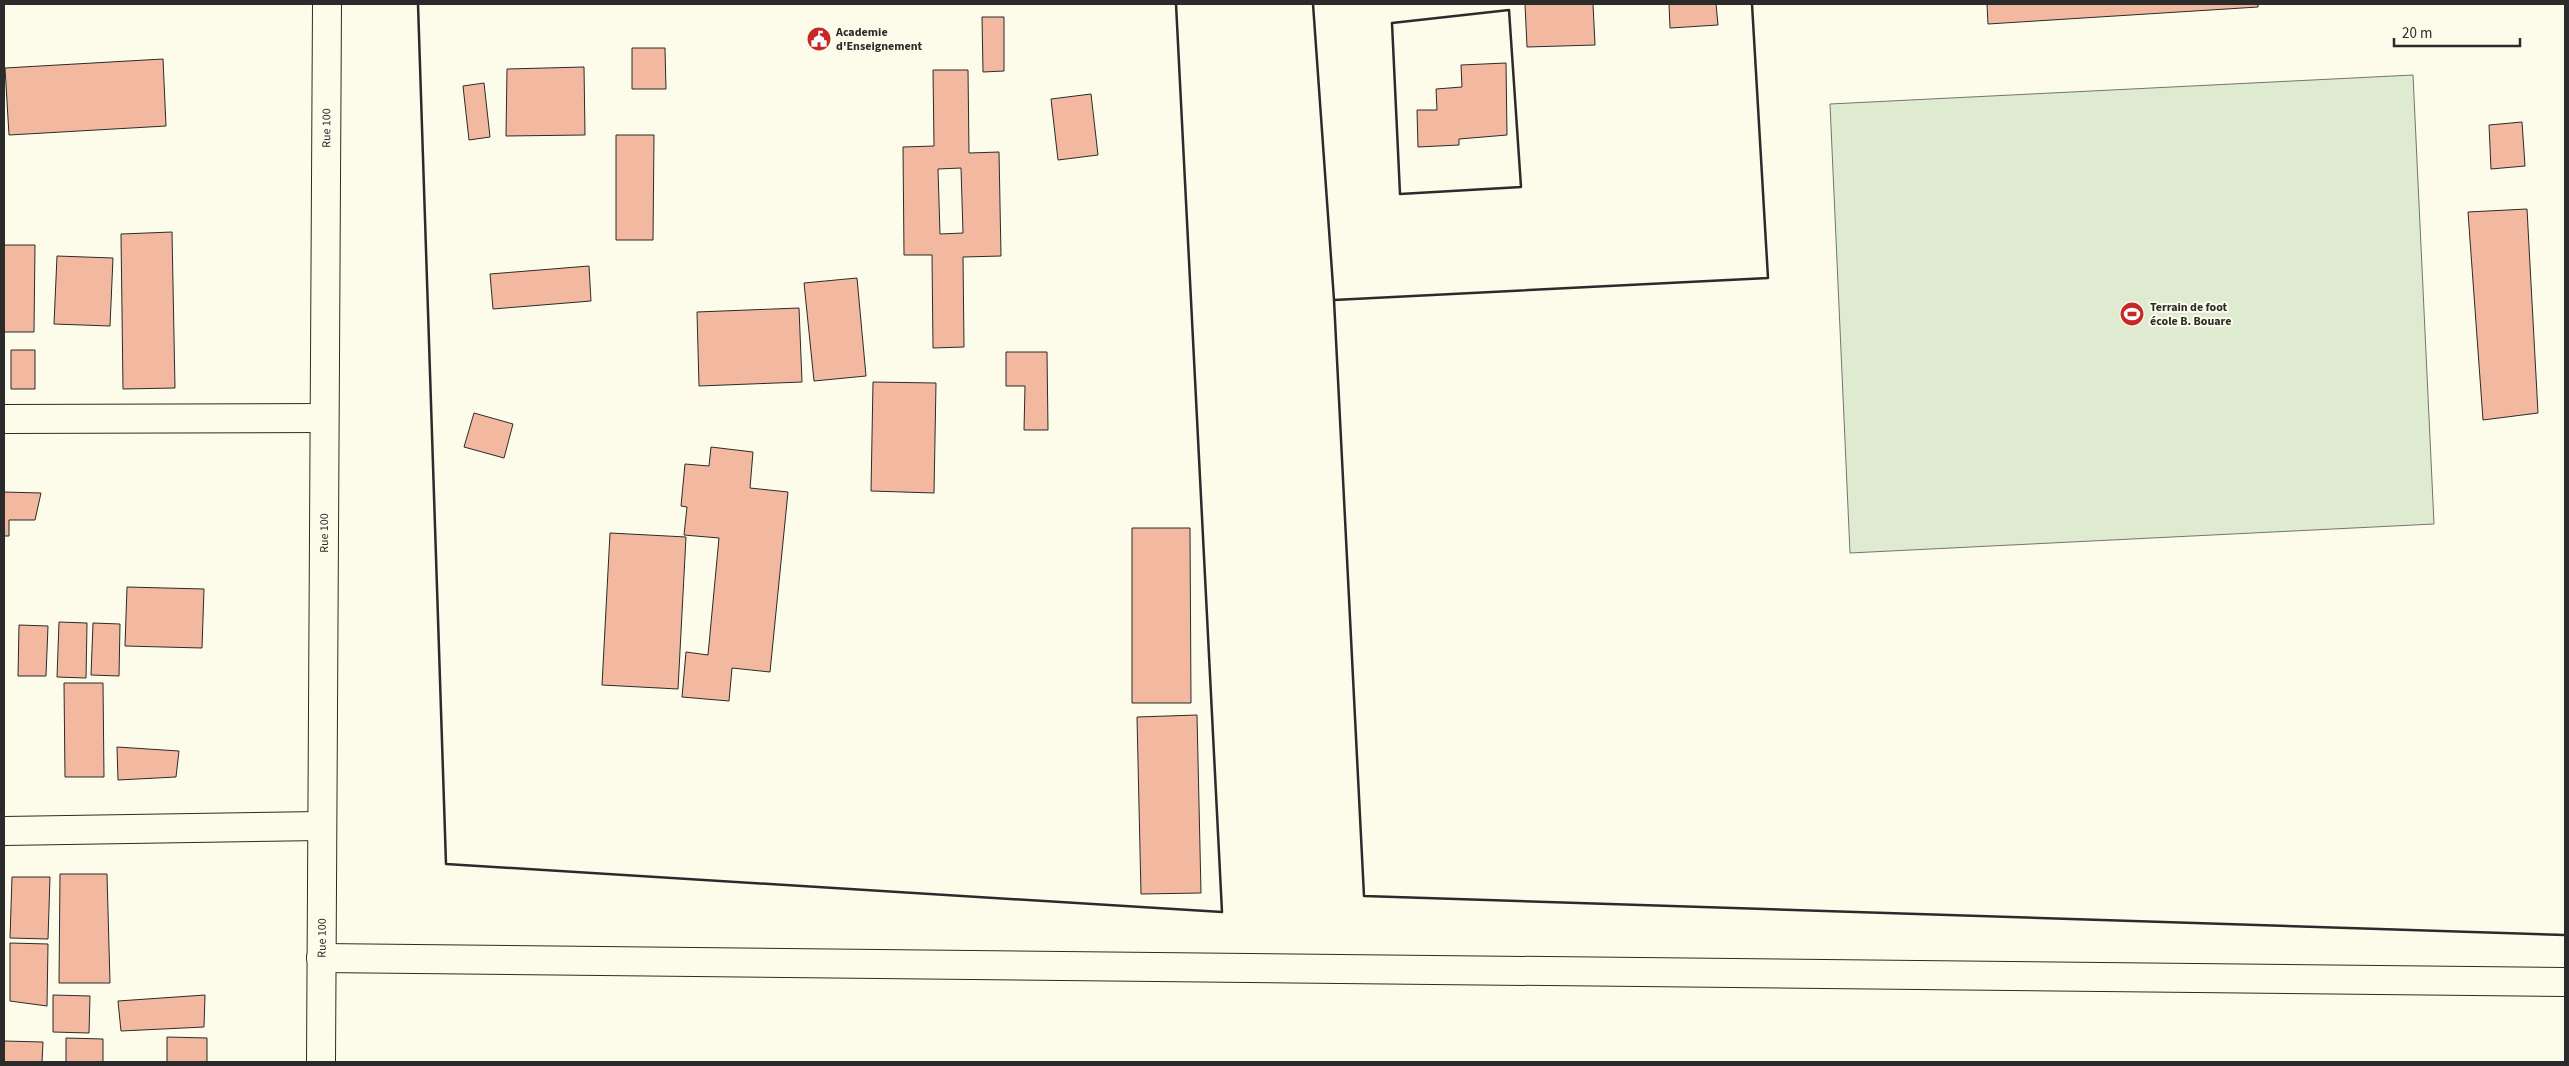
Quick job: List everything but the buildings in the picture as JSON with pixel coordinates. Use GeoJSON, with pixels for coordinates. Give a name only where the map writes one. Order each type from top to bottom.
{"type":"FeatureCollection","features":[{"type":"Feature","properties":{"kind":"street","name":"Rue 100"},"geometry":{"type":"LineString","coordinates":[[321,1062],[327,4]]}},
{"type":"Feature","properties":{"kind":"street"},"geometry":{"type":"LineString","coordinates":[[4,419],[324,418]]}},
{"type":"Feature","properties":{"kind":"street"},"geometry":{"type":"LineString","coordinates":[[4,831],[321,826]]}},
{"type":"Feature","properties":{"kind":"street"},"geometry":{"type":"LineString","coordinates":[[321,958],[2565,982]]}},
{"type":"Feature","properties":{"kind":"green space","name":"Terrain de foot école B. Bouare"},"geometry":{"type":"Polygon","coordinates":[[[2413,75],[2434,524],[1850,553],[1830,104],[2413,75]]]}},
{"type":"Feature","properties":{"kind":"wall"},"geometry":{"type":"LineString","coordinates":[[418,4],[446,864],[1222,912],[1176,4]]}},
{"type":"Feature","properties":{"kind":"wall"},"geometry":{"type":"LineString","coordinates":[[1313,4],[1334,300],[1364,896],[2565,935]]}},
{"type":"Feature","properties":{"kind":"wall"},"geometry":{"type":"LineString","coordinates":[[1334,300],[1768,278],[1752,4]]}},
{"type":"Feature","properties":{"kind":"wall"},"geometry":{"type":"LineString","coordinates":[[1509,10],[1521,187],[1400,194],[1392,23],[1509,10]]}},
{"type":"Feature","properties":{"kind":"place","name":"Academie d'Enseignement"},"geometry":{"type":"Point","coordinates":[819,39]}},
{"type":"Feature","properties":{"kind":"place","name":"Terrain de foot école B. Bouare"},"geometry":{"type":"Point","coordinates":[2132,314]}}]}
